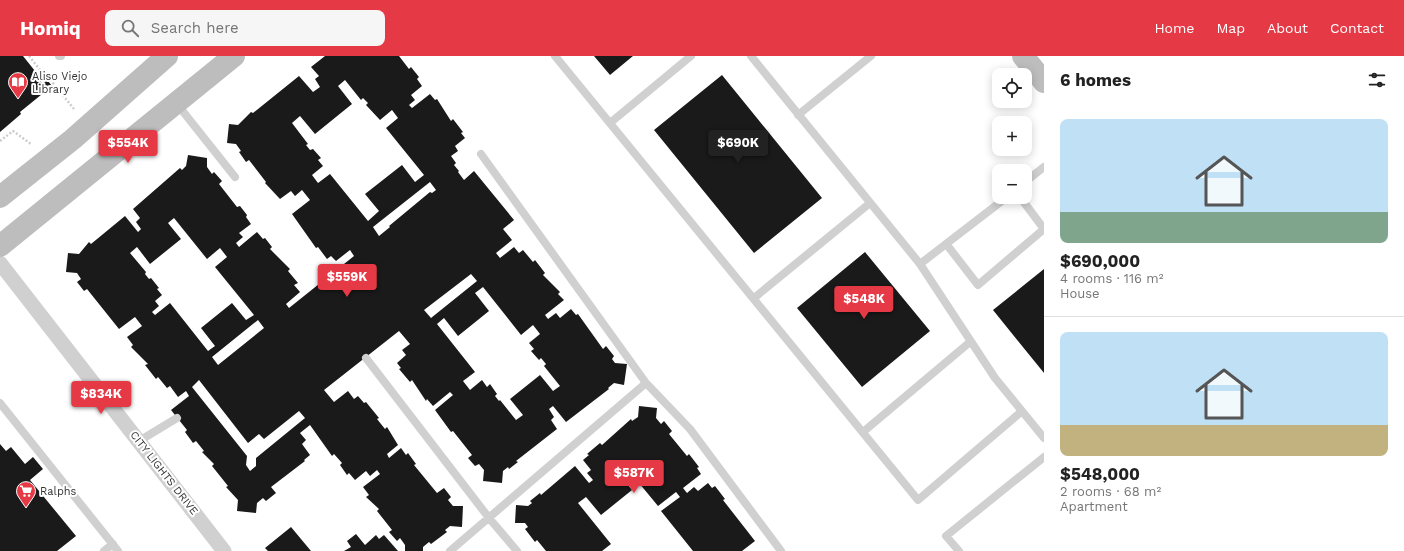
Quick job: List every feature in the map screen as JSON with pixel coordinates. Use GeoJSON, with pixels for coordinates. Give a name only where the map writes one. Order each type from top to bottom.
{"type":"FeatureCollection","features":[{"type":"Feature","properties":{"kind":"main road"},"geometry":{"type":"LineString","coordinates":[[0,197],[73,139],[167,56]]}},
{"type":"Feature","properties":{"kind":"main road"},"geometry":{"type":"LineString","coordinates":[[0,246],[234,56]]}},
{"type":"Feature","properties":{"kind":"main road"},"geometry":{"type":"LineString","coordinates":[[1023,56],[1044,82]]}},
{"type":"Feature","properties":{"kind":"street","name":"CITY LIGHTS DRIVE"},"geometry":{"type":"LineString","coordinates":[[0,263],[224,551]]}},
{"type":"Feature","properties":{"kind":"lane"},"geometry":{"type":"LineString","coordinates":[[555,56],[918,500],[1022,411]]}},
{"type":"Feature","properties":{"kind":"lane"},"geometry":{"type":"LineString","coordinates":[[610,123],[691,56]]}},
{"type":"Feature","properties":{"kind":"lane"},"geometry":{"type":"LineString","coordinates":[[751,56],[920,264],[946,301],[970,342],[995,378],[1044,438]]}},
{"type":"Feature","properties":{"kind":"lane"},"geometry":{"type":"LineString","coordinates":[[798,114],[871,56]]}},
{"type":"Feature","properties":{"kind":"lane"},"geometry":{"type":"LineString","coordinates":[[176,103],[236,177]]}},
{"type":"Feature","properties":{"kind":"lane"},"geometry":{"type":"LineString","coordinates":[[481,154],[646,383],[690,429],[781,551]]}},
{"type":"Feature","properties":{"kind":"lane"},"geometry":{"type":"LineString","coordinates":[[1032,176],[1044,167]]}},
{"type":"Feature","properties":{"kind":"lane"},"geometry":{"type":"LineString","coordinates":[[754,298],[870,203]]}},
{"type":"Feature","properties":{"kind":"lane"},"geometry":{"type":"LineString","coordinates":[[920,264],[947,245],[998,204]]}},
{"type":"Feature","properties":{"kind":"lane"},"geometry":{"type":"LineString","coordinates":[[947,245],[978,285],[1044,229],[1025,204]]}},
{"type":"Feature","properties":{"kind":"lane"},"geometry":{"type":"LineString","coordinates":[[863,432],[970,342]]}},
{"type":"Feature","properties":{"kind":"lane"},"geometry":{"type":"LineString","coordinates":[[366,358],[512,549]]}},
{"type":"Feature","properties":{"kind":"lane"},"geometry":{"type":"LineString","coordinates":[[450,551],[646,383]]}},
{"type":"Feature","properties":{"kind":"lane"},"geometry":{"type":"LineString","coordinates":[[0,403],[118,551]]}},
{"type":"Feature","properties":{"kind":"lane"},"geometry":{"type":"LineString","coordinates":[[139,441],[177,418]]}},
{"type":"Feature","properties":{"kind":"lane"},"geometry":{"type":"LineString","coordinates":[[959,551],[946,536],[1044,457]]}},
{"type":"Feature","properties":{"kind":"lane"},"geometry":{"type":"LineString","coordinates":[[104,551],[113,544]]}},
{"type":"Feature","properties":{"kind":"path"},"geometry":{"type":"LineString","coordinates":[[29,56],[74,109]]}},
{"type":"Feature","properties":{"kind":"path"},"geometry":{"type":"LineString","coordinates":[[0,141],[13,131],[31,144]]}},
{"type":"Feature","properties":{"kind":"building","name":"Aliso Viejo Library"},"geometry":{"type":"Polygon","coordinates":[[[0,56],[23,56],[39,76],[44,76],[52,86],[20,112],[21,114],[0,132],[0,56]]]}},
{"type":"Feature","properties":{"kind":"building"},"geometry":{"type":"Polygon","coordinates":[[[325,56],[399,56],[409,69],[411,67],[419,77],[417,79],[422,86],[411,95],[415,100],[409,105],[412,108],[430,94],[435,100],[437,99],[451,121],[453,119],[463,132],[461,133],[465,138],[455,146],[458,151],[451,156],[456,163],[454,165],[459,171],[458,172],[464,180],[474,171],[514,220],[503,229],[512,240],[496,253],[500,258],[514,247],[519,253],[523,250],[533,262],[535,260],[545,273],[543,275],[560,292],[558,294],[564,300],[545,315],[548,319],[556,313],[560,318],[571,309],[576,315],[578,314],[603,349],[606,346],[614,356],[612,359],[615,363],[627,364],[624,385],[614,383],[608,388],[609,389],[566,422],[553,406],[549,409],[554,417],[551,420],[557,429],[516,461],[518,462],[509,469],[508,467],[503,471],[502,483],[483,481],[484,470],[479,464],[475,466],[468,458],[472,455],[453,431],[451,432],[435,410],[453,395],[450,392],[433,406],[427,399],[426,401],[412,380],[410,382],[399,369],[401,368],[397,363],[406,355],[402,350],[410,344],[399,331],[324,390],[334,402],[348,391],[354,399],[358,396],[364,403],[366,402],[379,418],[377,419],[385,429],[387,427],[398,445],[387,454],[389,458],[401,448],[406,455],[408,453],[416,464],[414,465],[437,493],[444,488],[451,497],[448,500],[453,506],[463,506],[462,527],[450,526],[445,530],[447,532],[431,544],[429,542],[423,547],[423,551],[405,551],[405,545],[400,538],[397,541],[389,532],[392,530],[377,511],[379,509],[366,497],[369,495],[363,487],[380,474],[377,470],[370,476],[366,471],[355,480],[349,473],[347,475],[340,465],[342,463],[334,454],[332,456],[310,425],[300,433],[306,440],[302,444],[310,455],[304,460],[305,461],[271,487],[276,493],[266,501],[263,498],[257,503],[256,513],[237,511],[238,500],[226,487],[228,486],[212,466],[214,464],[202,452],[204,451],[196,441],[193,443],[185,432],[187,430],[171,410],[189,396],[186,391],[178,397],[170,386],[167,388],[158,377],[156,379],[145,365],[148,364],[131,347],[133,345],[127,337],[142,326],[135,317],[119,329],[87,289],[84,291],[77,282],[81,279],[77,273],[66,272],[68,253],[79,254],[89,242],[91,244],[125,216],[138,232],[141,229],[136,222],[140,218],[133,209],[180,168],[182,170],[186,166],[188,155],[207,158],[207,167],[212,174],[214,172],[222,181],[219,184],[237,207],[240,206],[247,215],[246,217],[251,224],[239,233],[243,237],[236,243],[239,247],[257,232],[263,239],[265,238],[272,247],[270,249],[290,269],[288,271],[298,283],[294,285],[300,292],[286,304],[289,308],[354,256],[350,250],[336,261],[331,256],[327,259],[318,247],[316,248],[292,214],[310,200],[302,190],[295,196],[291,191],[280,199],[265,183],[266,182],[249,160],[246,162],[239,152],[241,151],[236,144],[227,143],[229,124],[238,125],[251,112],[253,113],[299,76],[313,92],[320,87],[315,79],[319,76],[311,67],[325,56]],[[345,80],[338,86],[352,104],[315,134],[300,116],[292,123],[308,144],[306,145],[310,150],[313,149],[321,158],[318,160],[323,166],[312,175],[318,183],[330,174],[368,221],[379,211],[365,194],[402,165],[415,182],[424,175],[386,128],[398,118],[392,110],[380,120],[366,105],[368,103],[363,98],[361,100],[345,80]],[[430,182],[373,227],[379,236],[430,192],[432,193],[436,190],[430,182]],[[174,218],[168,223],[181,239],[150,264],[137,247],[130,253],[146,272],[145,274],[149,279],[151,278],[159,288],[157,289],[162,295],[155,301],[159,306],[152,312],[155,315],[170,303],[208,351],[215,346],[201,328],[232,303],[246,320],[254,315],[215,267],[227,257],[220,248],[207,259],[174,218]],[[471,274],[424,310],[431,318],[477,281],[471,274]],[[483,287],[475,293],[489,311],[458,336],[444,318],[437,324],[475,372],[463,381],[470,390],[482,380],[487,387],[490,384],[497,394],[495,396],[516,420],[523,415],[510,399],[540,375],[553,391],[560,386],[544,366],[546,364],[541,358],[539,360],[531,351],[534,349],[529,343],[540,334],[533,325],[521,335],[483,287]],[[258,320],[212,357],[218,365],[264,328],[258,320]],[[199,380],[192,387],[247,456],[246,465],[250,471],[256,466],[256,458],[305,418],[299,411],[264,439],[259,434],[248,443],[199,380]]]}},
{"type":"Feature","properties":{"kind":"building"},"geometry":{"type":"Polygon","coordinates":[[[594,56],[633,56],[610,75],[594,56]]]}},
{"type":"Feature","properties":{"kind":"building"},"geometry":{"type":"Polygon","coordinates":[[[722,75],[822,198],[754,253],[654,130],[722,75]]]}},
{"type":"Feature","properties":{"kind":"building"},"geometry":{"type":"Polygon","coordinates":[[[865,252],[930,331],[862,387],[797,308],[865,252]]]}},
{"type":"Feature","properties":{"kind":"building"},"geometry":{"type":"Polygon","coordinates":[[[1044,269],[1044,373],[993,310],[1044,269]]]}},
{"type":"Feature","properties":{"kind":"building"},"geometry":{"type":"Polygon","coordinates":[[[639,406],[657,408],[656,418],[661,424],[664,421],[672,431],[669,434],[687,456],[689,454],[699,467],[697,468],[701,474],[683,488],[687,493],[694,487],[698,491],[708,483],[712,488],[715,486],[725,499],[723,500],[755,541],[742,551],[693,551],[661,511],[680,497],[676,492],[658,506],[625,466],[617,472],[632,490],[601,515],[586,497],[578,503],[611,544],[602,551],[546,551],[537,540],[535,542],[525,529],[528,527],[525,523],[515,523],[516,505],[528,506],[532,503],[530,501],[540,493],[541,495],[575,466],[589,483],[593,480],[587,473],[591,470],[583,460],[589,455],[587,454],[600,443],[602,445],[631,419],[632,421],[638,417],[639,406]]]}},
{"type":"Feature","properties":{"kind":"building","name":"Ralphs"},"geometry":{"type":"Polygon","coordinates":[[[0,444],[6,451],[11,447],[25,464],[33,457],[43,469],[30,480],[76,536],[57,551],[0,551],[0,444]]]}},
{"type":"Feature","properties":{"kind":"building"},"geometry":{"type":"Polygon","coordinates":[[[291,527],[311,551],[268,551],[265,548],[291,527]]]}},
{"type":"Feature","properties":{"kind":"building"},"geometry":{"type":"Polygon","coordinates":[[[356,534],[365,545],[376,535],[379,539],[384,535],[398,551],[344,551],[351,547],[347,541],[356,534]]]}},
{"type":"Feature","properties":{"kind":"place","name":"Aliso Viejo Library"},"geometry":{"type":"Point","coordinates":[18,99]}},
{"type":"Feature","properties":{"kind":"place","name":"Ralphs"},"geometry":{"type":"Point","coordinates":[26,508]}}]}
